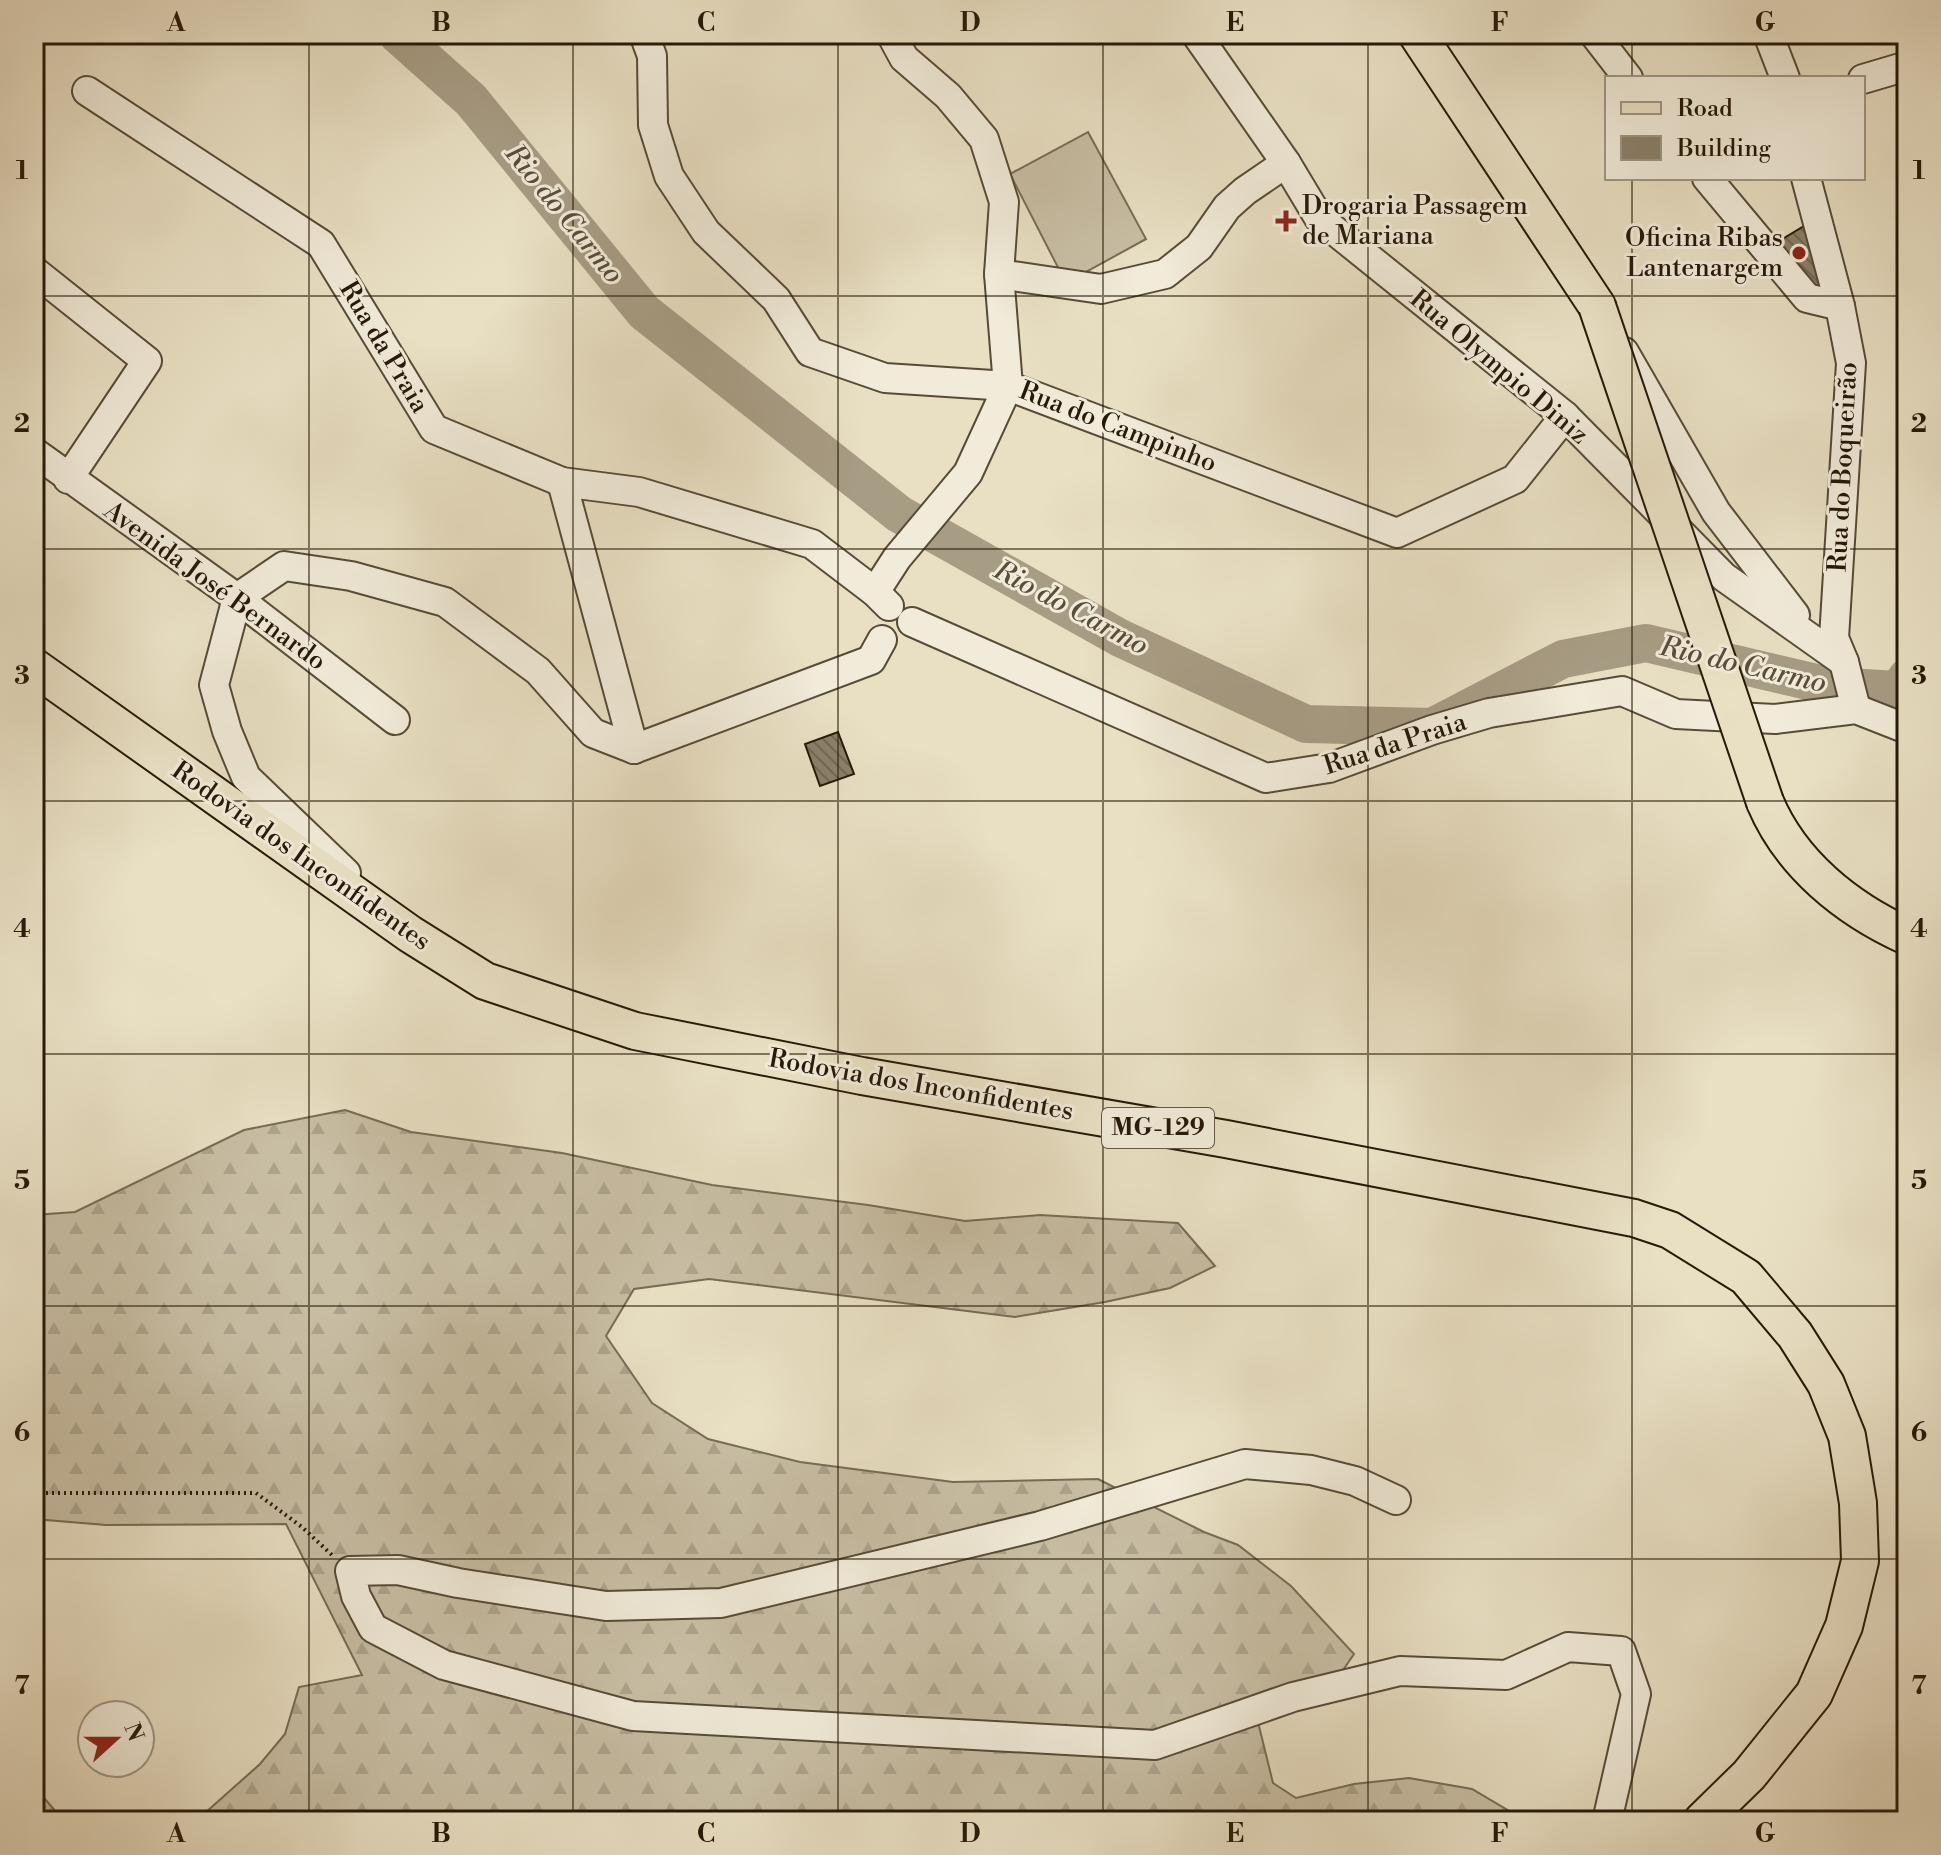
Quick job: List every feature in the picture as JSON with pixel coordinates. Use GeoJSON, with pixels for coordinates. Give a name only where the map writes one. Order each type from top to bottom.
{"type":"FeatureCollection","features":[{"type":"Feature","properties":{"kind":"main road"},"geometry":{"type":"LineString","coordinates":[[1417,34],[1597,306],[1776,828],[1796,854],[1858,910],[1907,936]]}},
{"type":"Feature","properties":{"kind":"main road","name":"Rodovia dos Inconfidentes"},"geometry":{"type":"LineString","coordinates":[[34,667],[410,934],[485,981],[635,1031],[862,1076],[1226,1139],[1634,1218],[1670,1230],[1746,1277],[1795,1335],[1826,1384],[1847,1436],[1858,1503],[1860,1561],[1844,1626],[1814,1694],[1749,1775],[1702,1821]]}},
{"type":"Feature","properties":{"kind":"street","name":"Rua do Campinho"},"geometry":{"type":"LineString","coordinates":[[891,34],[904,58],[948,96],[984,139],[1004,202],[999,274],[1008,386],[1397,533],[1515,479],[1565,416]]}},
{"type":"Feature","properties":{"kind":"street","name":"Rua Olympio Diniz"},"geometry":{"type":"LineString","coordinates":[[1196,34],[1286,163],[1319,218],[1565,416],[1724,577],[1844,662]]}},
{"type":"Feature","properties":{"kind":"street"},"geometry":{"type":"LineString","coordinates":[[1594,34],[1626,76]]}},
{"type":"Feature","properties":{"kind":"street"},"geometry":{"type":"LineString","coordinates":[[1768,34],[1784,76]]}},
{"type":"Feature","properties":{"kind":"street"},"geometry":{"type":"LineString","coordinates":[[410,934],[246,777],[227,731],[214,685],[237,598],[284,566],[351,576],[445,602],[538,671],[593,733],[634,749],[871,660],[882,640],[874,624],[879,612],[892,607],[897,558],[968,473],[1008,386],[885,378],[810,352],[776,299],[706,232],[669,176],[653,125],[652,56],[645,35]]}},
{"type":"Feature","properties":{"kind":"street"},"geometry":{"type":"LineString","coordinates":[[1865,78],[1907,66]]}},
{"type":"Feature","properties":{"kind":"street","name":"Rua da Praia"},"geometry":{"type":"LineString","coordinates":[[87,91],[321,244],[434,429],[562,482],[639,492],[812,544],[892,607],[1266,778],[1329,768],[1432,730],[1489,713],[1622,691],[1676,714],[1775,719],[1856,709]]}},
{"type":"Feature","properties":{"kind":"street"},"geometry":{"type":"LineString","coordinates":[[999,274],[1101,289],[1165,274],[1199,247],[1227,207],[1286,163]]}},
{"type":"Feature","properties":{"kind":"street"},"geometry":{"type":"LineString","coordinates":[[1709,180],[1807,298],[1840,306]]}},
{"type":"Feature","properties":{"kind":"street","name":"Rua do Boqueirão"},"geometry":{"type":"LineString","coordinates":[[1807,180],[1840,306],[1851,363],[1834,638],[1844,662],[1856,709]]}},
{"type":"Feature","properties":{"kind":"street"},"geometry":{"type":"LineString","coordinates":[[34,271],[147,361],[68,479]]}},
{"type":"Feature","properties":{"kind":"street"},"geometry":{"type":"LineString","coordinates":[[1597,306],[1716,512],[1810,636]]}},
{"type":"Feature","properties":{"kind":"street","name":"Avenida José Bernardo"},"geometry":{"type":"LineString","coordinates":[[34,452],[237,598],[395,720]]}},
{"type":"Feature","properties":{"kind":"street"},"geometry":{"type":"LineString","coordinates":[[562,482],[634,749]]}},
{"type":"Feature","properties":{"kind":"street"},"geometry":{"type":"LineString","coordinates":[[1856,709],[1907,729]]}},
{"type":"Feature","properties":{"kind":"street"},"geometry":{"type":"LineString","coordinates":[[1396,1500],[1355,1481],[1311,1470],[1245,1464],[1040,1526],[721,1603],[606,1606],[458,1583],[398,1570],[350,1571],[356,1596],[373,1628],[444,1665],[633,1716],[1155,1745],[1293,1697],[1400,1671],[1506,1675],[1568,1647],[1621,1651],[1636,1694],[1607,1821]]}},
{"type":"Feature","properties":{"kind":"path"},"geometry":{"type":"LineString","coordinates":[[34,1493],[256,1493],[302,1527],[350,1571]]}},
{"type":"Feature","properties":{"kind":"green space"},"geometry":{"type":"Polygon","coordinates":[[[1088,132],[1146,239],[1066,283],[1010,174],[1088,132]]]}},
{"type":"Feature","properties":{"kind":"green space"},"geometry":{"type":"Polygon","coordinates":[[[345,1110],[411,1132],[562,1153],[712,1185],[965,1221],[1040,1215],[1178,1223],[1215,1266],[1170,1288],[1105,1302],[1015,1317],[709,1279],[634,1289],[606,1336],[652,1403],[708,1439],[800,1462],[953,1482],[1098,1479],[1204,1532],[1238,1545],[1291,1586],[1354,1654],[1330,1689],[1256,1714],[1273,1783],[1296,1798],[1354,1784],[1409,1778],[1472,1789],[1526,1821],[196,1821],[260,1764],[285,1734],[299,1687],[362,1675],[286,1524],[106,1525],[34,1519],[34,1215],[75,1212],[244,1130],[345,1110]]]}},
{"type":"Feature","properties":{"kind":"green space"},"geometry":{"type":"Polygon","coordinates":[[[34,1787],[38,1791],[64,1821],[34,1821],[34,1787]]]}},
{"type":"Feature","properties":{"kind":"building","name":"Oficina Ribas Lantenargem"},"geometry":{"type":"Polygon","coordinates":[[[1809,223],[1828,289],[1814,291],[1774,244],[1809,223]]]}},
{"type":"Feature","properties":{"kind":"building"},"geometry":{"type":"Polygon","coordinates":[[[838,732],[854,774],[820,786],[805,744],[838,732]]]}},
{"type":"Feature","properties":{"kind":"waterway","name":"Rio do Carmo"},"geometry":{"type":"LineString","coordinates":[[397,34],[471,100],[644,312],[899,514],[1120,638],[1306,724],[1432,727],[1563,659],[1646,643],[1829,686],[1898,690],[1907,677]]}},
{"type":"Feature","properties":{"kind":"place","name":"Drogaria Passagem de Mariana"},"geometry":{"type":"Point","coordinates":[1286,221]}},
{"type":"Feature","properties":{"kind":"place","name":"Oficina Ribas Lantenargem"},"geometry":{"type":"Point","coordinates":[1799,253]}}]}
